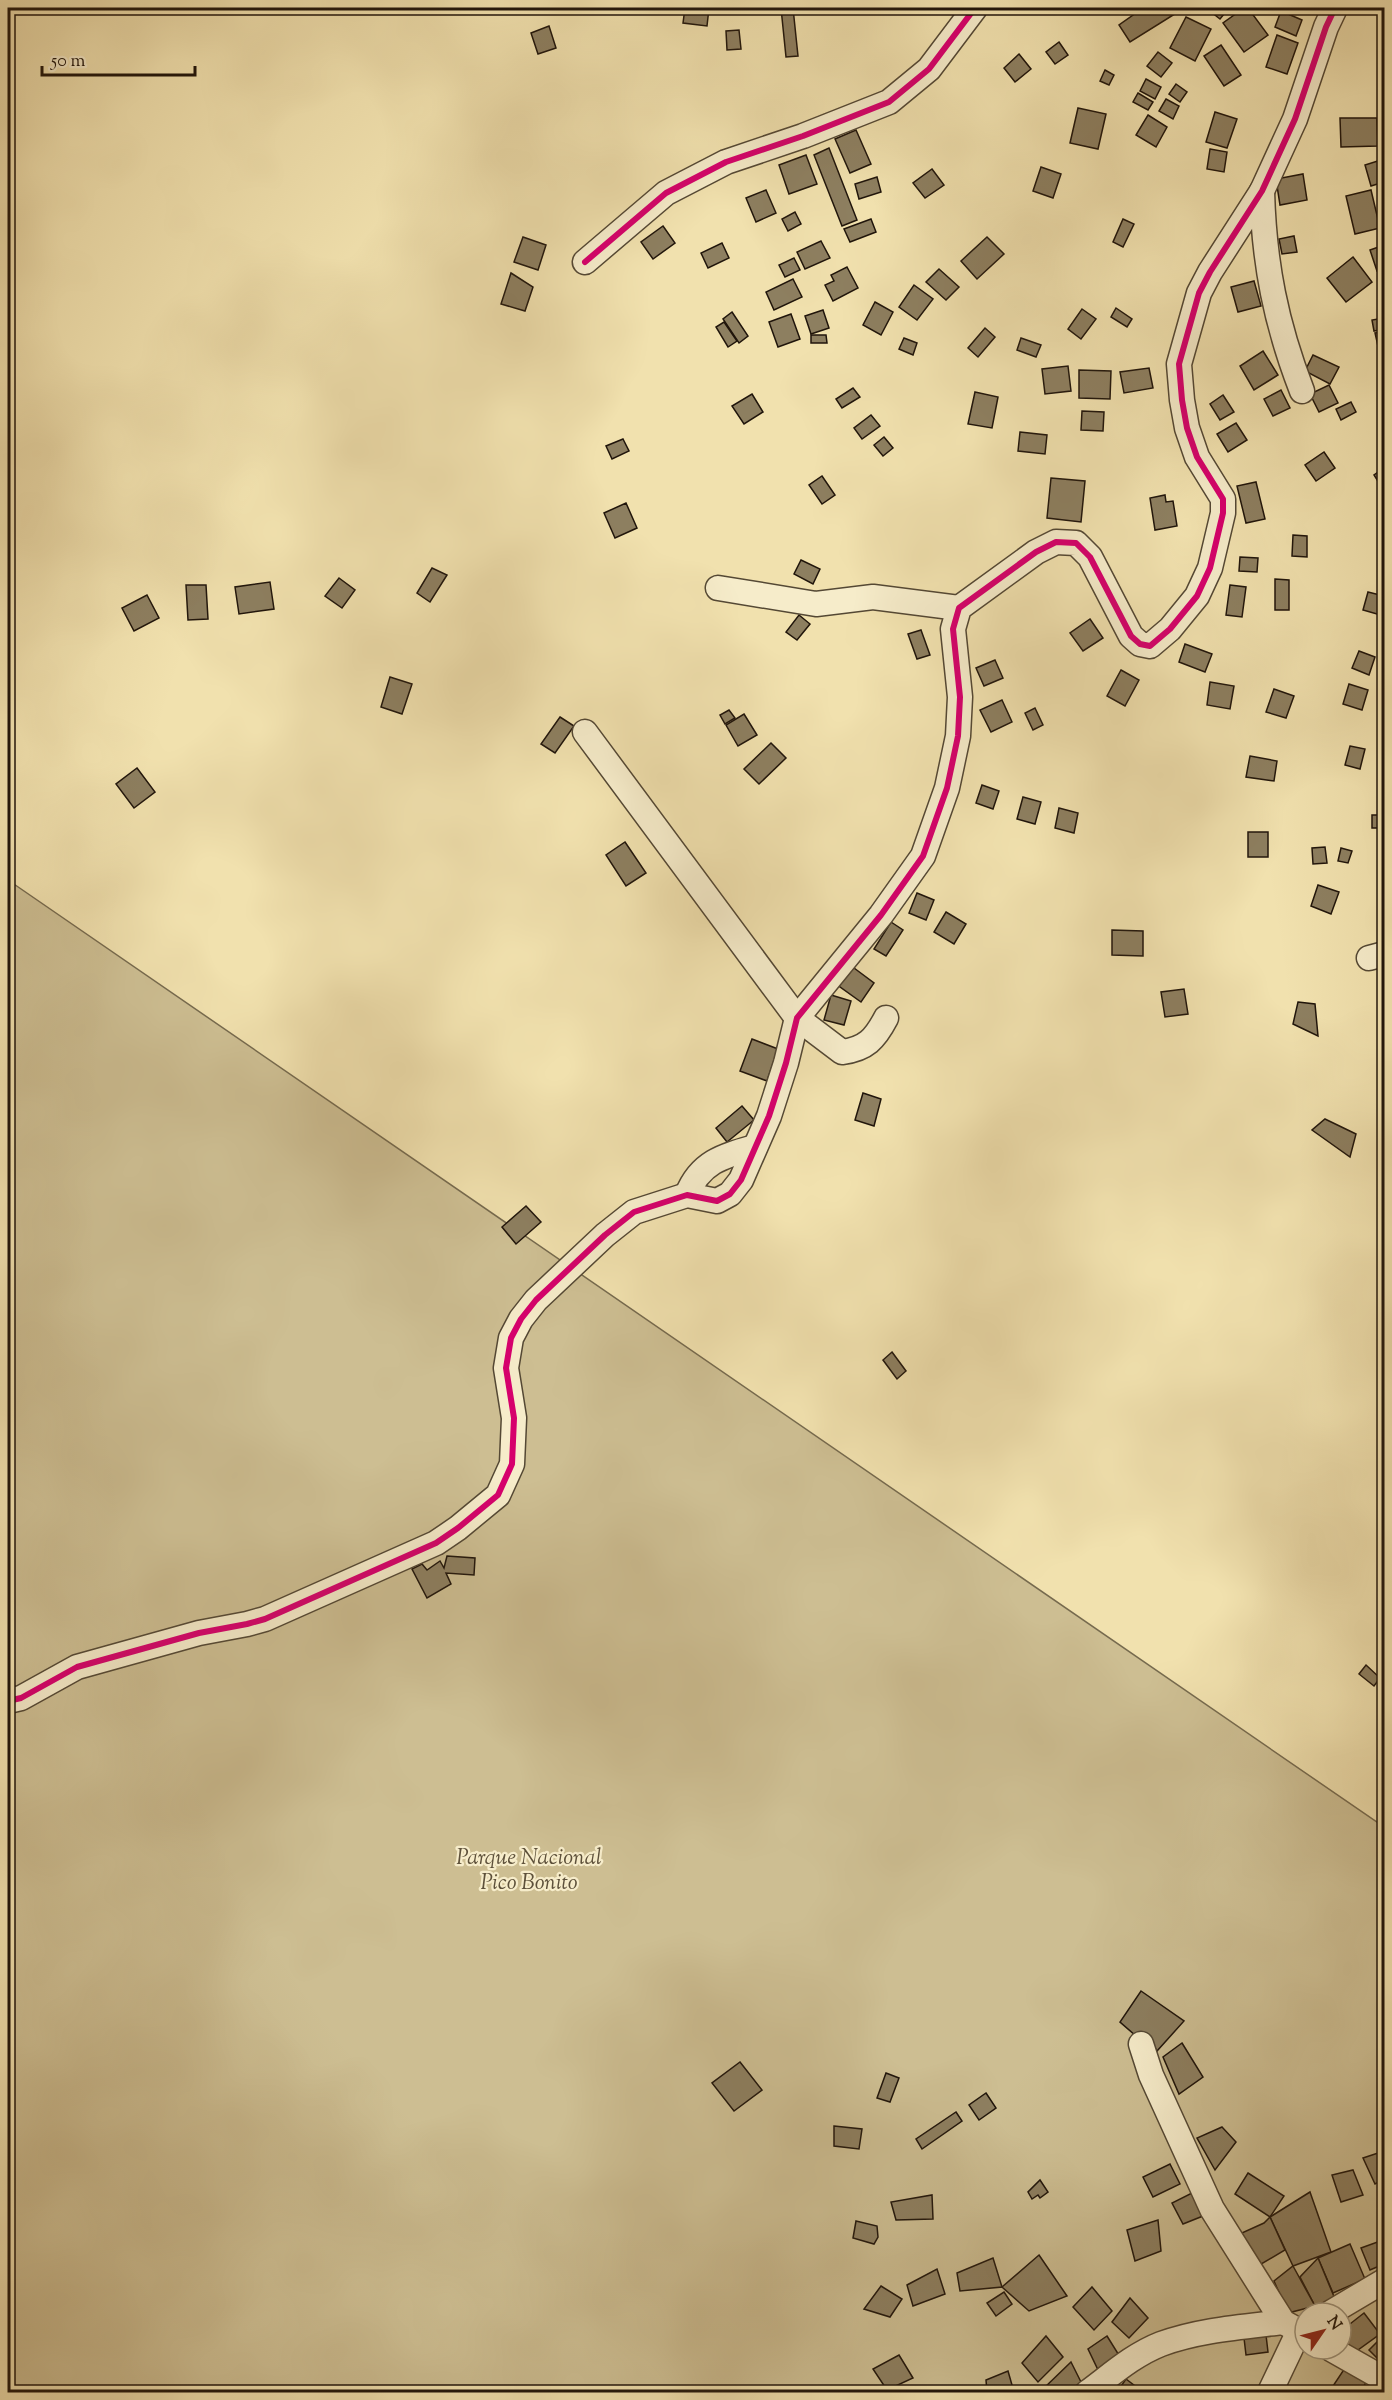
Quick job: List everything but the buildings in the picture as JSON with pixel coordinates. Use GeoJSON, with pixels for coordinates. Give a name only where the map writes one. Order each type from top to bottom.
{"type":"FeatureCollection","features":[{"type":"Feature","properties":{"kind":"street"},"geometry":{"type":"LineString","coordinates":[[585,262],[666,193],[726,162],[803,136],[889,102],[929,69],[975,8]]}},
{"type":"Feature","properties":{"kind":"street"},"geometry":{"type":"LineString","coordinates":[[8,1701],[21,1698],[77,1667],[199,1633],[265,1619],[436,1543],[498,1495],[512,1464],[514,1418],[506,1368],[511,1338],[521,1319],[545,1292],[605,1235],[634,1212],[687,1195],[717,1201],[730,1194],[741,1180],[769,1116],[797,1018],[881,915],[923,856],[947,788],[958,736],[960,697],[953,629],[959,608],[1036,552],[1056,542],[1076,543],[1090,556],[1131,636],[1140,644],[1150,646],[1170,629],[1197,596],[1210,568],[1223,513],[1222,499],[1197,456],[1187,428],[1179,364],[1199,293],[1262,192],[1295,119],[1326,27],[1335,8]]}},
{"type":"Feature","properties":{"kind":"street"},"geometry":{"type":"LineString","coordinates":[[1262,192],[1268,274],[1287,352],[1302,391]]}},
{"type":"Feature","properties":{"kind":"street"},"geometry":{"type":"LineString","coordinates":[[718,588],[816,604],[873,597],[959,608]]}},
{"type":"Feature","properties":{"kind":"street"},"geometry":{"type":"LineString","coordinates":[[585,732],[797,1018],[842,1052],[854,1051],[877,1035],[886,1018]]}},
{"type":"Feature","properties":{"kind":"street"},"geometry":{"type":"LineString","coordinates":[[687,1195],[694,1178],[711,1163],[733,1153],[755,1147]]}},
{"type":"Feature","properties":{"kind":"street"},"geometry":{"type":"LineString","coordinates":[[1141,2044],[1151,2075],[1212,2209],[1293,2322]]}},
{"type":"Feature","properties":{"kind":"street"},"geometry":{"type":"LineString","coordinates":[[1351,2301],[1384,2282]]}},
{"type":"Feature","properties":{"kind":"street"},"geometry":{"type":"LineString","coordinates":[[1088,2392],[1129,2361],[1160,2344],[1197,2334],[1293,2329]]}},
{"type":"Feature","properties":{"kind":"street"},"geometry":{"type":"LineString","coordinates":[[1270,2392],[1293,2340]]}},
{"type":"Feature","properties":{"kind":"street"},"geometry":{"type":"LineString","coordinates":[[1352,2361],[1384,2379]]}},
{"type":"Feature","properties":{"kind":"green space","name":"Parque Nacional Pico Bonito"},"geometry":{"type":"Polygon","coordinates":[[[8,880],[1384,1827],[1384,2392],[8,2392],[8,880]]]}},
{"type":"Feature","properties":{"kind":"cycle path"},"geometry":{"type":"LineString","coordinates":[[585,262],[666,193],[726,162],[803,136],[889,102],[929,69],[975,8]]}},
{"type":"Feature","properties":{"kind":"cycle path"},"geometry":{"type":"LineString","coordinates":[[8,1701],[21,1698],[77,1667],[199,1633],[265,1619],[436,1543],[498,1495],[512,1464],[514,1418],[506,1368],[511,1338],[521,1319],[536,1300],[605,1235],[634,1212],[687,1195],[717,1201],[730,1194],[741,1180],[769,1116],[797,1018],[881,915],[923,856],[947,788],[958,736],[960,697],[953,629],[959,608],[1036,552],[1056,542],[1076,543],[1090,557],[1131,636],[1140,644],[1150,646],[1170,629],[1197,596],[1210,568],[1223,513],[1223,499],[1197,457],[1187,428],[1179,364],[1199,293],[1262,191],[1295,119],[1326,27],[1335,8]]}}]}
